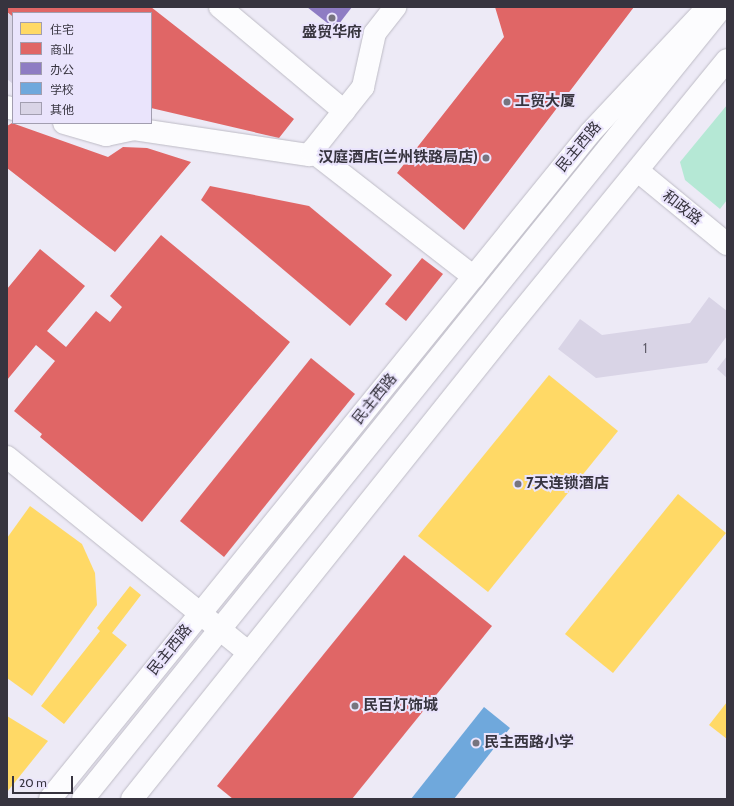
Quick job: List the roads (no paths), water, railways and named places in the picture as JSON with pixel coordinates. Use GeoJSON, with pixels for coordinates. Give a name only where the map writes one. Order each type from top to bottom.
{"type":"FeatureCollection","features":[{"type":"Feature","properties":{"kind":"street"},"geometry":{"type":"LineString","coordinates":[[220,7],[344,111]]}},
{"type":"Feature","properties":{"kind":"street"},"geometry":{"type":"LineString","coordinates":[[68,124],[106,135],[134,129],[309,155],[363,87],[375,33],[395,7]]}},
{"type":"Feature","properties":{"kind":"street","name":"民主西路"},"geometry":{"type":"LineString","coordinates":[[50,799],[590,133],[708,7]]}},
{"type":"Feature","properties":{"kind":"street","name":"民主西路"},"geometry":{"type":"LineString","coordinates":[[83,799],[722,7]]}},
{"type":"Feature","properties":{"kind":"street"},"geometry":{"type":"LineString","coordinates":[[132,799],[510,326],[727,60]]}},
{"type":"Feature","properties":{"kind":"street"},"geometry":{"type":"LineString","coordinates":[[312,151],[474,277]]}},
{"type":"Feature","properties":{"kind":"street","name":"和政路"},"geometry":{"type":"LineString","coordinates":[[638,170],[727,244]]}},
{"type":"Feature","properties":{"kind":"street"},"geometry":{"type":"LineString","coordinates":[[7,458],[250,653]]}},
{"type":"Feature","properties":{"kind":"place","name":"盛贸华府"},"geometry":{"type":"Point","coordinates":[332,18]}},
{"type":"Feature","properties":{"kind":"place","name":"工贸大厦"},"geometry":{"type":"Point","coordinates":[507,102]}},
{"type":"Feature","properties":{"kind":"place","name":"汉庭酒店(兰州铁路局店)"},"geometry":{"type":"Point","coordinates":[486,158]}},
{"type":"Feature","properties":{"kind":"place","name":"7天连锁酒店"},"geometry":{"type":"Point","coordinates":[518,484]}},
{"type":"Feature","properties":{"kind":"place","name":"民百灯饰城"},"geometry":{"type":"Point","coordinates":[355,706]}},
{"type":"Feature","properties":{"kind":"place","name":"民主西路小学"},"geometry":{"type":"Point","coordinates":[476,743]}}]}
